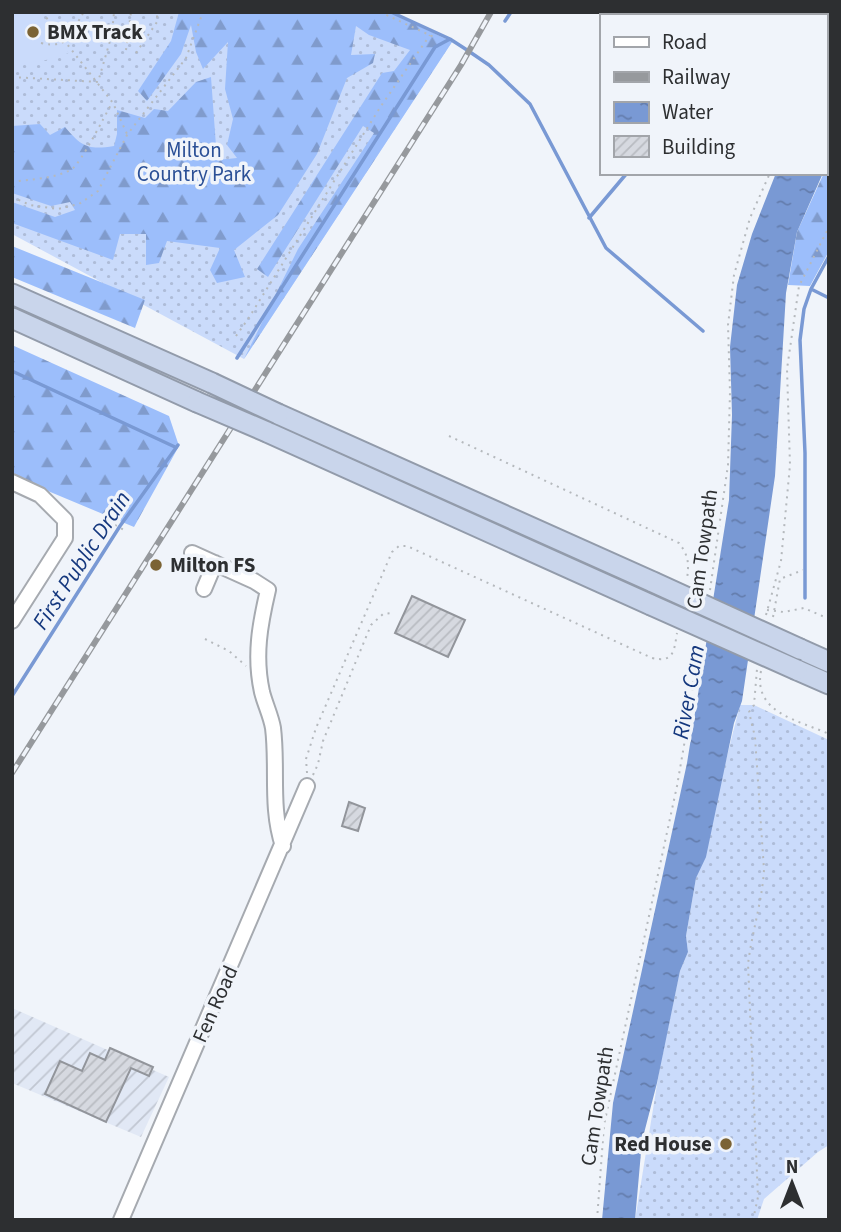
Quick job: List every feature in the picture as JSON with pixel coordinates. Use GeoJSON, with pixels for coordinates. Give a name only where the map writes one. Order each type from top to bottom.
{"type":"FeatureCollection","features":[{"type":"Feature","properties":{"kind":"highway"},"geometry":{"type":"LineString","coordinates":[[12,293],[829,662]]}},
{"type":"Feature","properties":{"kind":"highway"},"geometry":{"type":"LineString","coordinates":[[12,318],[829,684]]}},
{"type":"Feature","properties":{"kind":"street"},"geometry":{"type":"LineString","coordinates":[[12,482],[40,495],[55,509],[65,520],[65,538],[12,621]]}},
{"type":"Feature","properties":{"kind":"street"},"geometry":{"type":"LineString","coordinates":[[192,553],[268,590],[259,627],[257,668],[273,726],[274,805],[283,846]]}},
{"type":"Feature","properties":{"kind":"street"},"geometry":{"type":"LineString","coordinates":[[204,589],[215,563]]}},
{"type":"Feature","properties":{"kind":"street","name":"Fen Road"},"geometry":{"type":"LineString","coordinates":[[121,1220],[307,786]]}},
{"type":"Feature","properties":{"kind":"path"},"geometry":{"type":"LineString","coordinates":[[42,12],[113,103],[127,135]]}},
{"type":"Feature","properties":{"kind":"path"},"geometry":{"type":"LineString","coordinates":[[41,43],[57,44],[65,41],[75,30],[84,12]]}},
{"type":"Feature","properties":{"kind":"path"},"geometry":{"type":"LineString","coordinates":[[98,82],[112,34],[114,12]]}},
{"type":"Feature","properties":{"kind":"path"},"geometry":{"type":"LineString","coordinates":[[126,50],[131,12]]}},
{"type":"Feature","properties":{"kind":"path"},"geometry":{"type":"LineString","coordinates":[[136,52],[157,22],[157,12]]}},
{"type":"Feature","properties":{"kind":"path"},"geometry":{"type":"LineString","coordinates":[[12,197],[44,209],[58,209],[79,204],[98,191],[127,135],[186,58],[203,12]]}},
{"type":"Feature","properties":{"kind":"path"},"geometry":{"type":"LineString","coordinates":[[380,12],[436,38]]}},
{"type":"Feature","properties":{"kind":"path"},"geometry":{"type":"LineString","coordinates":[[236,335],[430,35]]}},
{"type":"Feature","properties":{"kind":"path"},"geometry":{"type":"LineString","coordinates":[[12,77],[98,82]]}},
{"type":"Feature","properties":{"kind":"path"},"geometry":{"type":"LineString","coordinates":[[12,182],[56,175],[80,162],[96,129],[113,103]]}},
{"type":"Feature","properties":{"kind":"path","name":"Cam Towpath"},"geometry":{"type":"LineString","coordinates":[[710,589],[728,465],[728,325],[734,275],[750,218],[769,175]]}},
{"type":"Feature","properties":{"kind":"path"},"geometry":{"type":"LineString","coordinates":[[765,622],[781,561],[790,465],[787,369],[799,286],[829,227]]}},
{"type":"Feature","properties":{"kind":"path"},"geometry":{"type":"LineString","coordinates":[[449,436],[679,543],[690,563],[685,589]]}},
{"type":"Feature","properties":{"kind":"path"},"geometry":{"type":"LineString","coordinates":[[115,525],[124,530]]}},
{"type":"Feature","properties":{"kind":"path"},"geometry":{"type":"LineString","coordinates":[[307,786],[306,759],[316,728],[392,552],[399,546],[407,546],[662,660],[669,657],[673,651],[678,626]]}},
{"type":"Feature","properties":{"kind":"path"},"geometry":{"type":"LineString","coordinates":[[767,610],[784,612],[804,608],[829,619]]}},
{"type":"Feature","properties":{"kind":"path"},"geometry":{"type":"LineString","coordinates":[[307,786],[318,765],[327,730],[371,625],[383,614],[393,613]]}},
{"type":"Feature","properties":{"kind":"path"},"geometry":{"type":"LineString","coordinates":[[205,639],[229,651],[259,679]]}},
{"type":"Feature","properties":{"kind":"path","name":"Cam Towpath"},"geometry":{"type":"LineString","coordinates":[[597,1220],[604,1125],[677,786],[691,705],[695,661],[703,639]]}},
{"type":"Feature","properties":{"kind":"path"},"geometry":{"type":"LineString","coordinates":[[753,1220],[758,1197],[748,964],[764,870],[755,737],[749,712],[754,705],[759,661]]}},
{"type":"Feature","properties":{"kind":"shaded area"},"geometry":{"type":"Polygon","coordinates":[[[12,1008],[169,1077],[141,1137],[12,1083],[12,1008]]]}},
{"type":"Feature","properties":{"kind":"green space","name":"Milton Country Park"},"geometry":{"type":"Polygon","coordinates":[[[12,12],[390,12],[452,42],[244,359],[12,234],[12,12]]]}},
{"type":"Feature","properties":{"kind":"green space","name":"BMX Track"},"geometry":{"type":"Polygon","coordinates":[[[12,12],[39,12],[69,53],[46,60],[12,65],[12,12]]]}},
{"type":"Feature","properties":{"kind":"green space"},"geometry":{"type":"Polygon","coordinates":[[[179,12],[390,12],[452,42],[244,359],[298,249],[374,133],[363,126],[268,277],[257,269],[382,73],[394,71],[410,50],[369,35],[356,26],[351,55],[375,54],[373,63],[347,78],[317,154],[278,215],[234,250],[245,277],[217,283],[210,270],[220,248],[167,241],[159,263],[146,265],[146,234],[120,234],[113,260],[12,223],[12,202],[55,217],[75,210],[70,202],[51,206],[12,193],[12,126],[40,124],[50,135],[65,127],[86,146],[114,146],[117,110],[145,118],[154,109],[168,111],[196,82],[211,77],[217,160],[237,158],[227,145],[233,119],[225,89],[228,42],[203,69],[196,52],[191,25],[181,54],[147,101],[138,91],[171,41],[179,12]]]}},
{"type":"Feature","properties":{"kind":"green space"},"geometry":{"type":"Polygon","coordinates":[[[829,162],[829,251],[810,286],[788,285],[797,232],[823,175],[827,175],[829,162]]]}},
{"type":"Feature","properties":{"kind":"green space"},"geometry":{"type":"Polygon","coordinates":[[[12,246],[145,300],[135,328],[12,277],[12,246]]]}},
{"type":"Feature","properties":{"kind":"green space"},"geometry":{"type":"Polygon","coordinates":[[[12,345],[169,416],[179,446],[134,527],[12,476],[12,345]]]}},
{"type":"Feature","properties":{"kind":"green space"},"geometry":{"type":"Polygon","coordinates":[[[740,705],[754,705],[829,740],[829,1145],[764,1199],[757,1220],[635,1220],[661,1060],[680,971],[688,952],[686,936],[696,878],[740,705]]]}},
{"type":"Feature","properties":{"kind":"water"},"geometry":{"type":"Polygon","coordinates":[[[775,175],[822,175],[797,232],[786,293],[775,476],[742,701],[734,723],[706,857],[696,878],[686,936],[688,952],[680,971],[642,1141],[635,1220],[602,1220],[613,1103],[687,763],[729,500],[732,415],[730,347],[737,285],[752,234],[775,175]]]}},
{"type":"Feature","properties":{"kind":"building"},"geometry":{"type":"Polygon","coordinates":[[[412,596],[465,620],[448,657],[395,633],[412,596]]]}},
{"type":"Feature","properties":{"kind":"building"},"geometry":{"type":"Polygon","coordinates":[[[349,802],[365,808],[358,831],[342,826],[349,802]]]}},
{"type":"Feature","properties":{"kind":"building"},"geometry":{"type":"Polygon","coordinates":[[[110,1048],[153,1067],[149,1076],[131,1068],[106,1122],[45,1094],[60,1061],[82,1071],[90,1053],[105,1060],[110,1048]]]}},
{"type":"Feature","properties":{"kind":"waterway"},"geometry":{"type":"LineString","coordinates":[[391,12],[450,39],[467,50],[489,65],[530,104],[606,248],[703,331]]}},
{"type":"Feature","properties":{"kind":"waterway"},"geometry":{"type":"LineString","coordinates":[[505,21],[511,12]]}},
{"type":"Feature","properties":{"kind":"waterway"},"geometry":{"type":"LineString","coordinates":[[237,358],[435,47],[450,39]]}},
{"type":"Feature","properties":{"kind":"waterway"},"geometry":{"type":"LineString","coordinates":[[589,218],[625,175]]}},
{"type":"Feature","properties":{"kind":"waterway"},"geometry":{"type":"LineString","coordinates":[[805,598],[805,453],[800,340],[804,309],[811,289],[829,256]]}},
{"type":"Feature","properties":{"kind":"waterway"},"geometry":{"type":"LineString","coordinates":[[811,289],[829,298]]}},
{"type":"Feature","properties":{"kind":"waterway"},"geometry":{"type":"LineString","coordinates":[[12,371],[175,447]]}},
{"type":"Feature","properties":{"kind":"waterway","name":"First Public Drain"},"geometry":{"type":"LineString","coordinates":[[12,696],[120,526],[178,445]]}},
{"type":"Feature","properties":{"kind":"railway"},"geometry":{"type":"LineString","coordinates":[[12,773],[461,65],[491,12]]}},
{"type":"Feature","properties":{"kind":"place","name":"BMX Track"},"geometry":{"type":"Point","coordinates":[33,32]}},
{"type":"Feature","properties":{"kind":"place","name":"Milton FS"},"geometry":{"type":"Point","coordinates":[156,565]}},
{"type":"Feature","properties":{"kind":"place","name":"Red House"},"geometry":{"type":"Point","coordinates":[726,1144]}},
{"type":"Feature","properties":{"kind":"water label","name":"River Cam"},"geometry":{"type":"Point","coordinates":[688,692]}}]}
